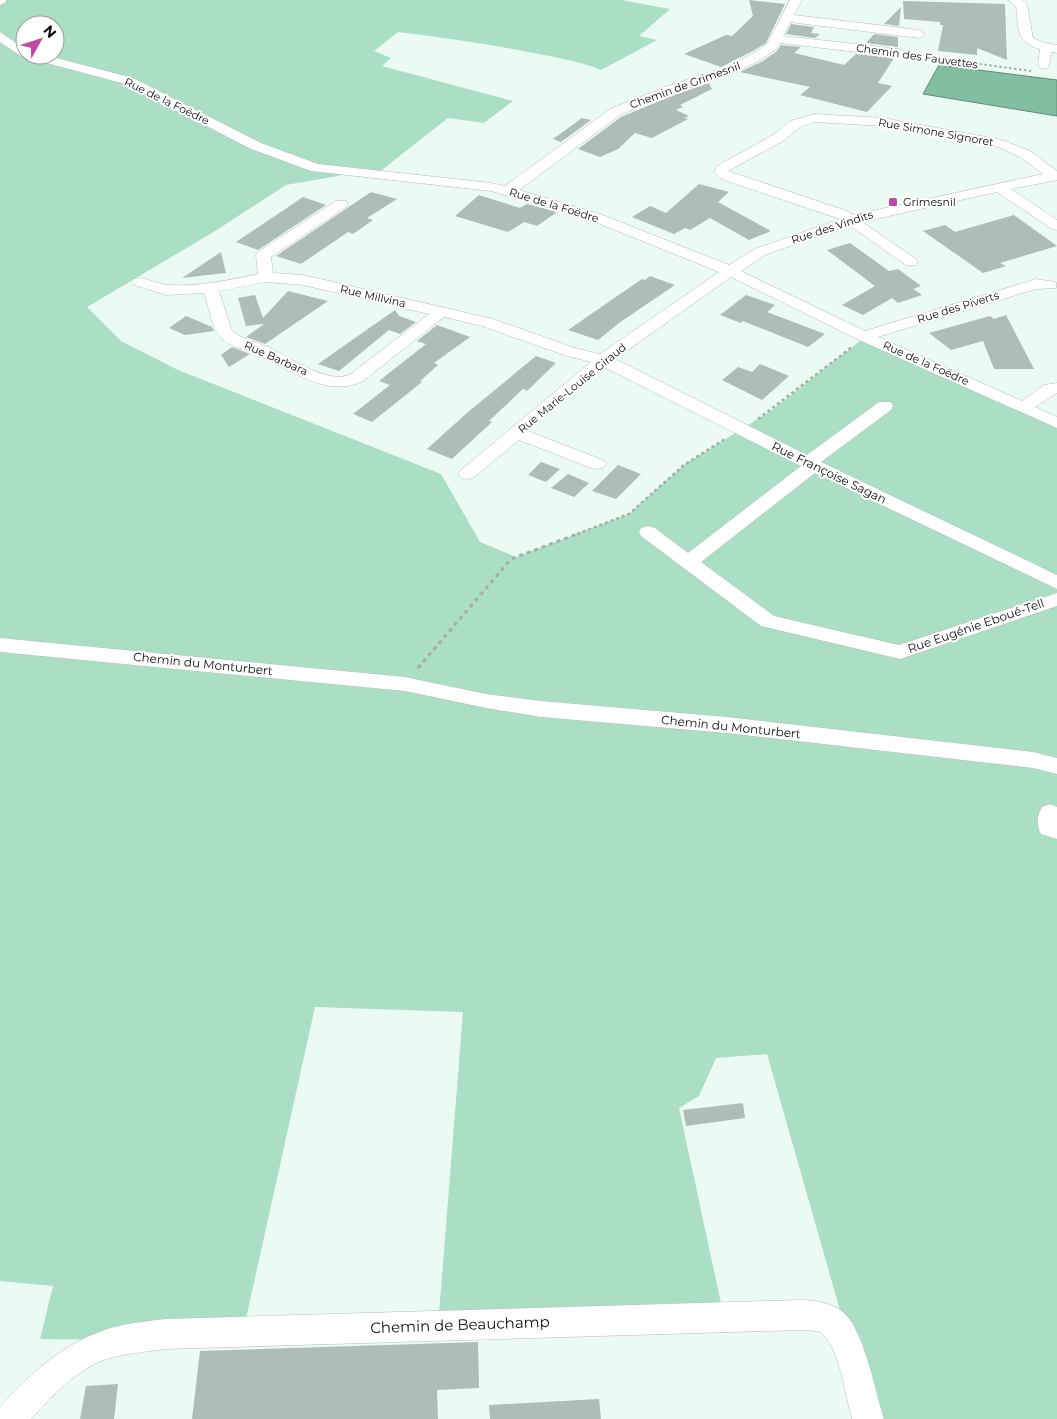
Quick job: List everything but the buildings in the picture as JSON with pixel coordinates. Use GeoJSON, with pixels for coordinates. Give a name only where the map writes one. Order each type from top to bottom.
{"type":"FeatureCollection","features":[{"type":"Feature","properties":{"kind":"street","name":"Chemin de Grimesnil"},"geometry":{"type":"LineString","coordinates":[[508,191],[588,130],[615,112],[668,90],[733,69],[758,56],[772,46],[796,0]]}},
{"type":"Feature","properties":{"kind":"street"},"geometry":{"type":"LineString","coordinates":[[1014,0],[1021,4],[1026,37],[1033,42],[1052,48],[1044,65]]}},
{"type":"Feature","properties":{"kind":"street"},"geometry":{"type":"LineString","coordinates":[[786,18],[919,34]]}},
{"type":"Feature","properties":{"kind":"street"},"geometry":{"type":"LineString","coordinates":[[0,36],[15,48]]}},
{"type":"Feature","properties":{"kind":"street","name":"Chemin des Fauvettes"},"geometry":{"type":"LineString","coordinates":[[777,38],[900,53]]}},
{"type":"Feature","properties":{"kind":"street","name":"Rue de la Foëdre"},"geometry":{"type":"LineString","coordinates":[[65,64],[129,81],[256,146],[316,168],[472,185],[508,191],[604,220],[730,271],[865,337],[1057,423]]}},
{"type":"Feature","properties":{"kind":"street","name":"Rue Simone Signoret"},"geometry":{"type":"LineString","coordinates":[[850,220],[842,214],[726,176],[721,172],[722,169],[778,138],[795,124],[815,118],[883,122],[1002,144],[1025,154],[1056,176]]}},
{"type":"Feature","properties":{"kind":"street","name":"Rue des Vindits"},"geometry":{"type":"LineString","coordinates":[[730,271],[760,252],[850,220],[1056,176]]}},
{"type":"Feature","properties":{"kind":"street"},"geometry":{"type":"LineString","coordinates":[[999,187],[1057,226]]}},
{"type":"Feature","properties":{"kind":"street"},"geometry":{"type":"LineString","coordinates":[[266,277],[263,255],[341,204]]}},
{"type":"Feature","properties":{"kind":"street"},"geometry":{"type":"LineString","coordinates":[[850,220],[911,262]]}},
{"type":"Feature","properties":{"kind":"street","name":"Rue Marie-Louise Giraud"},"geometry":{"type":"LineString","coordinates":[[467,474],[603,360],[730,271]]}},
{"type":"Feature","properties":{"kind":"street","name":"Rue Millvina"},"geometry":{"type":"LineString","coordinates":[[139,282],[166,290],[210,288],[266,277],[303,280],[487,322],[570,352],[603,360]]}},
{"type":"Feature","properties":{"kind":"street","name":"Rue des Piverts"},"geometry":{"type":"LineString","coordinates":[[865,337],[881,330],[1035,284],[1051,284]]}},
{"type":"Feature","properties":{"kind":"street","name":"Rue Barbara"},"geometry":{"type":"LineString","coordinates":[[210,288],[225,333],[229,338],[262,350],[288,366],[334,382],[354,380],[442,312]]}},
{"type":"Feature","properties":{"kind":"street","name":"Rue Françoise Sagan"},"geometry":{"type":"LineString","coordinates":[[603,360],[740,429],[1057,583]]}},
{"type":"Feature","properties":{"kind":"street"},"geometry":{"type":"LineString","coordinates":[[1024,407],[1050,389],[1057,388]]}},
{"type":"Feature","properties":{"kind":"street"},"geometry":{"type":"LineString","coordinates":[[688,562],[885,406]]}},
{"type":"Feature","properties":{"kind":"street"},"geometry":{"type":"LineString","coordinates":[[517,433],[597,464]]}},
{"type":"Feature","properties":{"kind":"street","name":"Rue Eugénie Eboué-Tell"},"geometry":{"type":"LineString","coordinates":[[648,532],[768,621],[900,652],[1057,599]]}},
{"type":"Feature","properties":{"kind":"street","name":"Chemin du Monturbert"},"geometry":{"type":"LineString","coordinates":[[0,646],[30,647],[405,684],[486,701],[541,709],[727,725],[1034,760],[1057,766]]}},
{"type":"Feature","properties":{"kind":"street","name":"Chemin de Beauchamp"},"geometry":{"type":"LineString","coordinates":[[10,1419],[36,1390],[69,1363],[96,1349],[121,1340],[165,1334],[819,1315],[834,1324],[844,1339],[868,1419]]}},
{"type":"Feature","properties":{"kind":"path","name":"Chemin des Fauvettes"},"geometry":{"type":"LineString","coordinates":[[900,53],[1031,72]]}},
{"type":"Feature","properties":{"kind":"path"},"geometry":{"type":"LineString","coordinates":[[405,684],[511,559],[629,514],[684,465],[772,410],[865,337]]}},
{"type":"Feature","properties":{"kind":"shaded area"},"geometry":{"type":"Polygon","coordinates":[[[0,0],[621,0],[670,9],[639,36],[657,40],[601,70],[572,61],[523,51],[461,40],[398,32],[374,51],[391,58],[382,66],[513,101],[484,123],[448,118],[374,176],[344,173],[338,176],[286,185],[212,233],[87,307],[121,341],[178,370],[441,474],[480,542],[516,557],[629,514],[684,465],[772,410],[865,337],[1057,423],[1057,1419],[871,1419],[767,1054],[716,1058],[699,1096],[679,1108],[724,1317],[438,1326],[463,1012],[315,1007],[243,1332],[121,1340],[40,1339],[53,1286],[0,1281],[0,0]]]}},
{"type":"Feature","properties":{"kind":"shaded area"},"geometry":{"type":"Polygon","coordinates":[[[939,65],[1057,80],[1057,116],[923,94],[939,65]]]}},
{"type":"Feature","properties":{"kind":"place","name":"Grimesnil"},"geometry":{"type":"Point","coordinates":[893,202]}}]}
